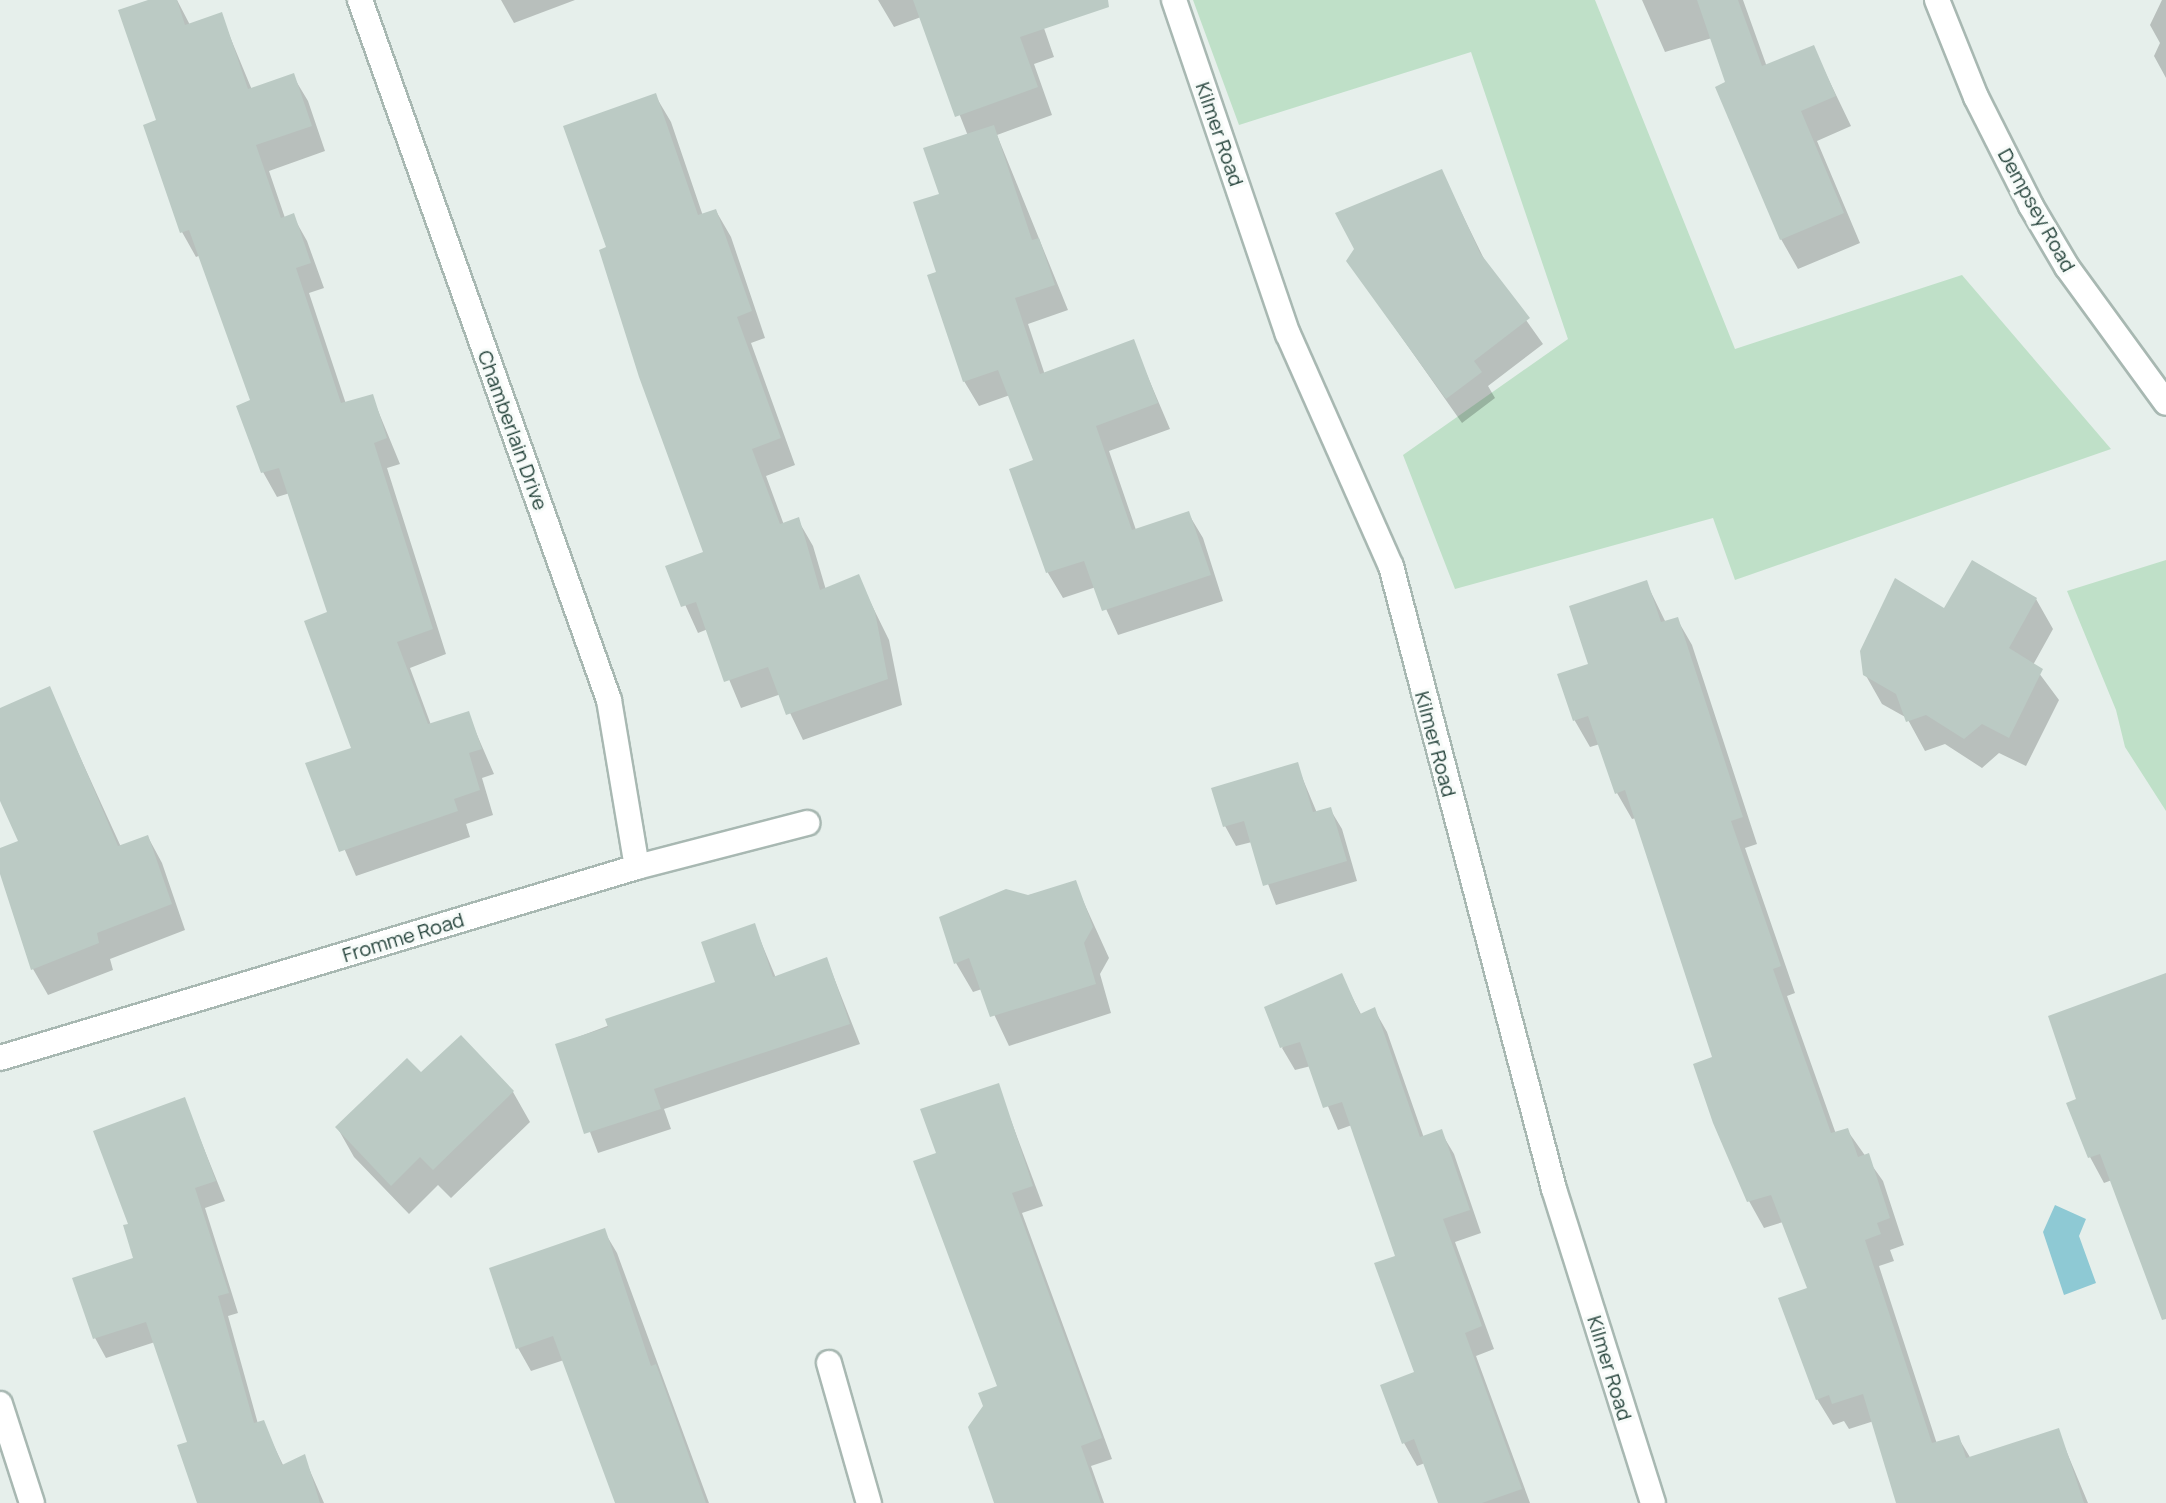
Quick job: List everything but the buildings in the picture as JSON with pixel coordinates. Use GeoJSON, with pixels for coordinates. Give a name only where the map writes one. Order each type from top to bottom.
{"type":"FeatureCollection","features":[{"type":"Feature","properties":{"kind":"street","name":"Chamberlain Drive"},"geometry":{"type":"LineString","coordinates":[[360,0],[609,700],[637,867]]}},
{"type":"Feature","properties":{"kind":"street","name":"Kilmer Road"},"geometry":{"type":"LineString","coordinates":[[1174,0],[1288,334],[1391,566],[1554,1189],[1653,1503]]}},
{"type":"Feature","properties":{"kind":"street","name":"Dempsey Road"},"geometry":{"type":"LineString","coordinates":[[1937,0],[1976,97],[2031,206],[2067,267],[2166,403]]}},
{"type":"Feature","properties":{"kind":"street","name":"Fromme Road"},"geometry":{"type":"LineString","coordinates":[[0,1058],[637,867],[807,823]]}},
{"type":"Feature","properties":{"kind":"street"},"geometry":{"type":"LineString","coordinates":[[829,1363],[869,1503]]}},
{"type":"Feature","properties":{"kind":"street"},"geometry":{"type":"LineString","coordinates":[[0,1404],[32,1503]]}},
{"type":"Feature","properties":{"kind":"green space"},"geometry":{"type":"Polygon","coordinates":[[[1193,0],[1595,0],[1735,349],[1962,275],[2111,449],[1735,580],[1713,518],[1455,589],[1403,455],[1568,339],[1471,52],[1239,125],[1193,0]]]}},
{"type":"Feature","properties":{"kind":"green space"},"geometry":{"type":"Polygon","coordinates":[[[2166,560],[2166,811],[2125,747],[2116,710],[2067,591],[2166,560]]]}},
{"type":"Feature","properties":{"kind":"water"},"geometry":{"type":"Polygon","coordinates":[[[2055,1205],[2086,1219],[2079,1236],[2096,1283],[2064,1295],[2043,1232],[2055,1205]]]}}]}
